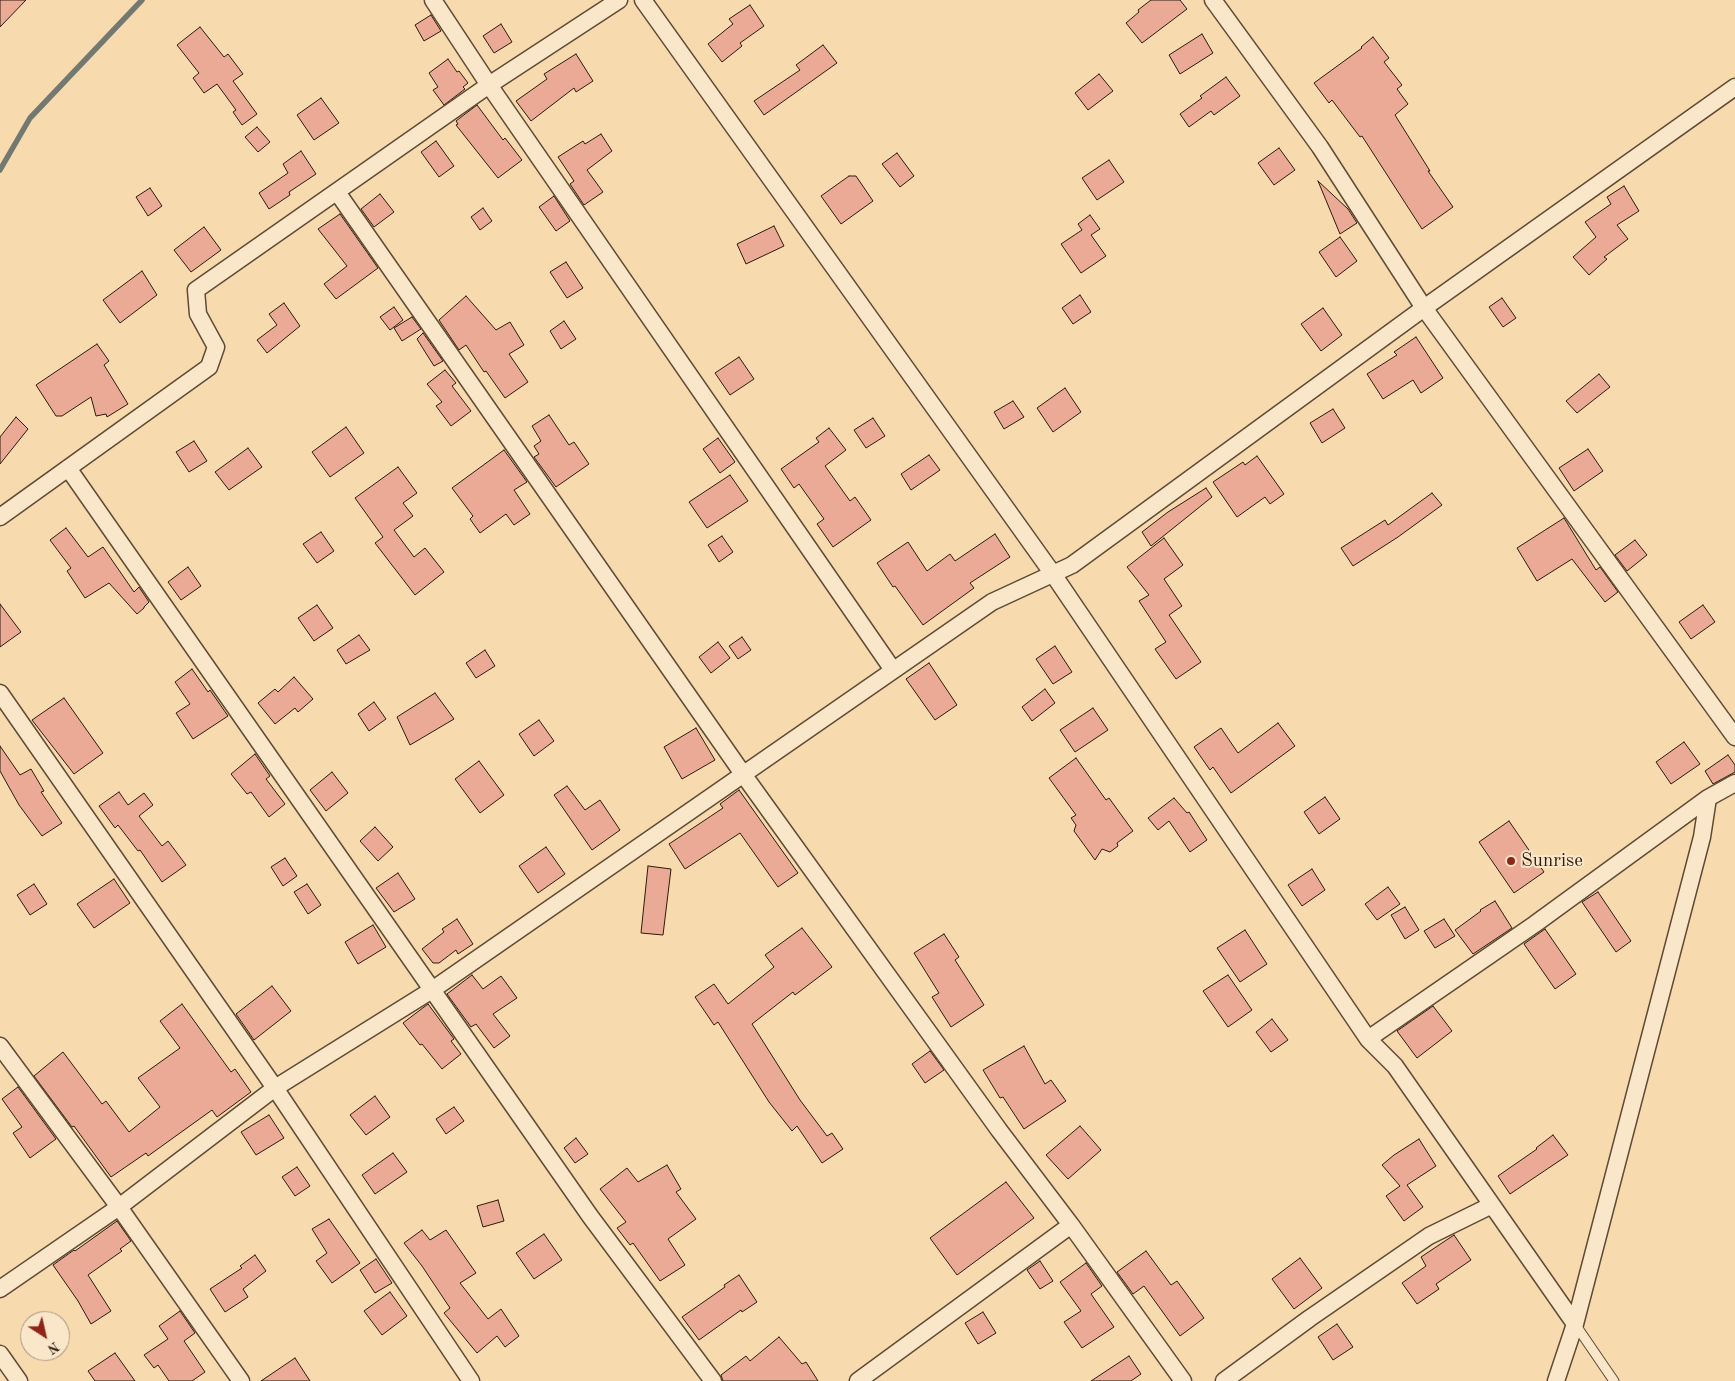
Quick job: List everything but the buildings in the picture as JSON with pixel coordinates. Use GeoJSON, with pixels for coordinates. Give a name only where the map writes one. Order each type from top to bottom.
{"type":"FeatureCollection","features":[{"type":"Feature","properties":{"kind":"street"},"geometry":{"type":"LineString","coordinates":[[433,0],[489,85],[893,670]]}},
{"type":"Feature","properties":{"kind":"street"},"geometry":{"type":"LineString","coordinates":[[0,517],[209,367],[216,347],[198,314],[196,290],[489,85],[619,0]]}},
{"type":"Feature","properties":{"kind":"street"},"geometry":{"type":"LineString","coordinates":[[643,0],[1053,574],[1368,1039],[1395,1066],[1575,1324]]}},
{"type":"Feature","properties":{"kind":"street"},"geometry":{"type":"LineString","coordinates":[[1213,0],[1320,147],[1424,308],[1735,737]]}},
{"type":"Feature","properties":{"kind":"street"},"geometry":{"type":"LineString","coordinates":[[0,1289],[119,1207],[275,1088],[432,990],[992,602],[1072,565],[1424,308],[1735,87]]}},
{"type":"Feature","properties":{"kind":"street"},"geometry":{"type":"LineString","coordinates":[[337,192],[743,774],[993,1122],[1071,1225],[1183,1381]]}},
{"type":"Feature","properties":{"kind":"street"},"geometry":{"type":"LineString","coordinates":[[68,468],[590,1216],[713,1381]]}},
{"type":"Feature","properties":{"kind":"street"},"geometry":{"type":"LineString","coordinates":[[0,693],[275,1088],[471,1381]]}},
{"type":"Feature","properties":{"kind":"street"},"geometry":{"type":"LineString","coordinates":[[1368,1039],[1535,924],[1708,798],[1735,784]]}},
{"type":"Feature","properties":{"kind":"street"},"geometry":{"type":"LineString","coordinates":[[1556,1381],[1575,1324],[1702,837],[1708,798]]}},
{"type":"Feature","properties":{"kind":"street"},"geometry":{"type":"LineString","coordinates":[[0,1046],[119,1207],[241,1381]]}},
{"type":"Feature","properties":{"kind":"street"},"geometry":{"type":"LineString","coordinates":[[1224,1381],[1310,1318],[1429,1236],[1492,1205]]}},
{"type":"Feature","properties":{"kind":"street"},"geometry":{"type":"LineString","coordinates":[[858,1381],[1071,1225]]}},
{"type":"Feature","properties":{"kind":"street"},"geometry":{"type":"LineString","coordinates":[[0,1354],[19,1381]]}},
{"type":"Feature","properties":{"kind":"lane"},"geometry":{"type":"LineString","coordinates":[[1575,1324],[1614,1381]]}},
{"type":"Feature","properties":{"kind":"waterway"},"geometry":{"type":"LineString","coordinates":[[0,170],[30,118],[142,0]]}},
{"type":"Feature","properties":{"kind":"place","name":"Sunrise"},"geometry":{"type":"Point","coordinates":[1511,861]}}]}
